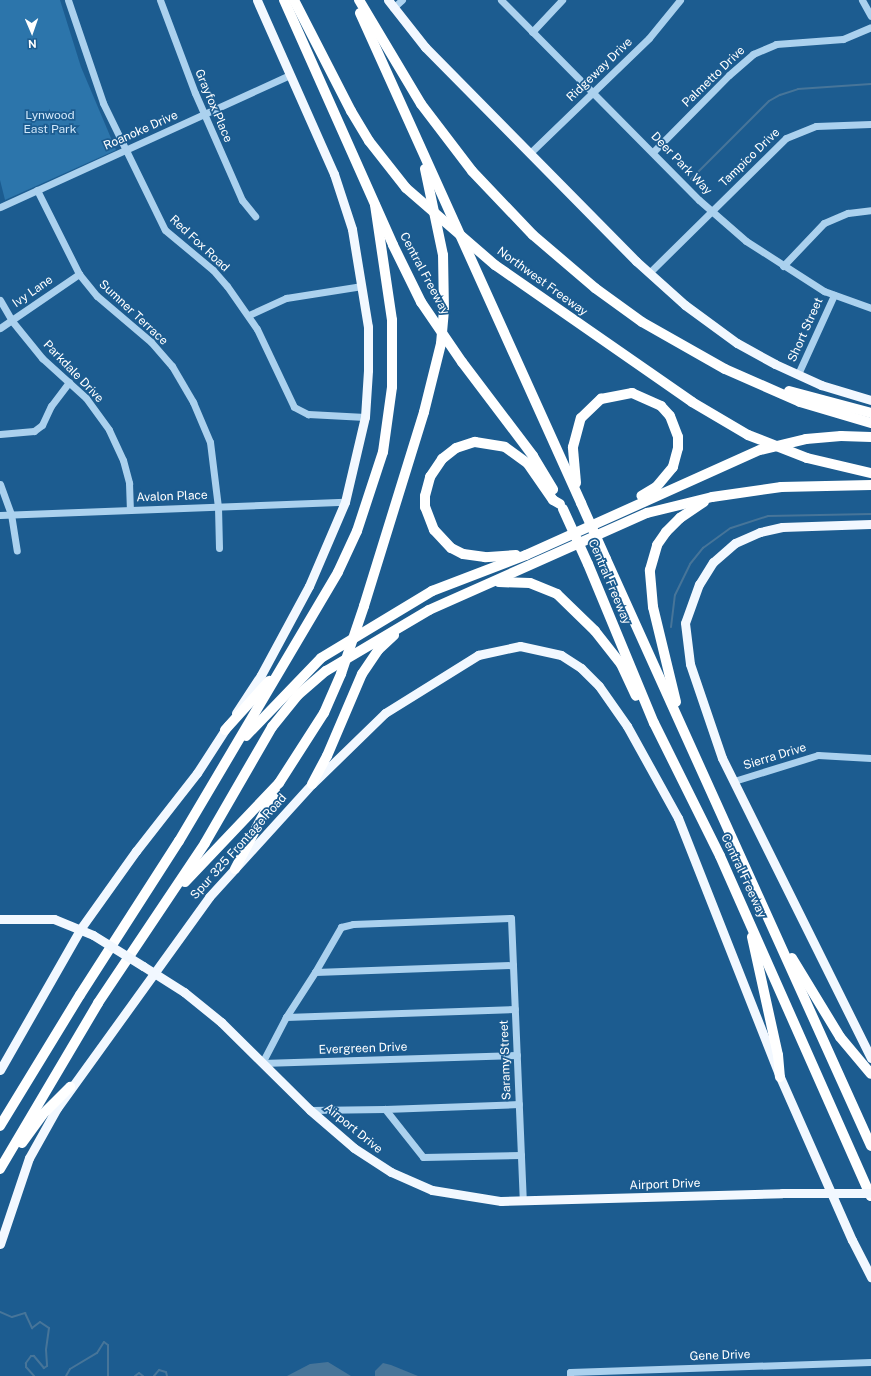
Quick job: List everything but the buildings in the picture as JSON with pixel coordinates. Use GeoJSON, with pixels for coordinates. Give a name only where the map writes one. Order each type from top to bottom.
{"type":"FeatureCollection","features":[{"type":"Feature","properties":{"kind":"highway","name":"Central Freeway"},"geometry":{"type":"LineString","coordinates":[[284,0],[375,205],[422,302],[462,362],[533,456],[562,507],[588,564],[654,723],[749,919],[871,1196]]}},
{"type":"Feature","properties":{"kind":"highway","name":"Northwest Freeway"},"geometry":{"type":"LineString","coordinates":[[294,0],[369,142],[406,188],[495,265],[692,402],[748,434],[807,458],[871,473]]}},
{"type":"Feature","properties":{"kind":"highway","name":"Central Freeway"},"geometry":{"type":"LineString","coordinates":[[354,0],[871,1146]]}},
{"type":"Feature","properties":{"kind":"highway"},"geometry":{"type":"LineString","coordinates":[[359,0],[421,104],[472,171],[510,213],[595,288],[642,322],[725,368],[800,402],[871,423]]}},
{"type":"Feature","properties":{"kind":"highway"},"geometry":{"type":"LineString","coordinates":[[234,869],[279,783],[324,713],[341,674],[364,606],[433,383],[443,326],[443,255],[420,148]]}},
{"type":"Feature","properties":{"kind":"highway"},"geometry":{"type":"LineString","coordinates":[[0,1126],[32,1072],[179,841],[338,572],[357,531],[383,452],[389,417],[394,354],[392,320],[375,205]]}},
{"type":"Feature","properties":{"kind":"highway"},"geometry":{"type":"LineString","coordinates":[[725,368],[802,395],[871,413]]}},
{"type":"Feature","properties":{"kind":"highway"},"geometry":{"type":"LineString","coordinates":[[576,490],[574,441],[577,426],[587,410],[601,399],[620,393],[632,393],[652,400],[661,406],[675,426],[678,437],[676,459],[667,476],[656,487],[622,507],[616,513]]}},
{"type":"Feature","properties":{"kind":"highway"},"geometry":{"type":"LineString","coordinates":[[234,748],[321,658],[432,592],[526,555],[616,513],[760,450],[806,439],[841,436],[871,437]]}},
{"type":"Feature","properties":{"kind":"highway"},"geometry":{"type":"LineString","coordinates":[[526,555],[475,557],[463,554],[442,540],[434,530],[425,507],[426,488],[435,467],[448,454],[465,444],[485,443],[505,447],[528,464],[553,500],[562,507]]}},
{"type":"Feature","properties":{"kind":"highway"},"geometry":{"type":"LineString","coordinates":[[0,1169],[98,1003],[205,843],[272,727],[298,695],[326,671],[410,620],[647,513],[712,497],[781,486],[871,485]]}},
{"type":"Feature","properties":{"kind":"highway"},"geometry":{"type":"LineString","coordinates":[[681,724],[653,607],[650,570],[657,545],[669,528],[712,497]]}},
{"type":"Feature","properties":{"kind":"highway"},"geometry":{"type":"LineString","coordinates":[[493,582],[520,582],[540,585],[569,603],[595,631],[621,664],[642,709],[654,723]]}},
{"type":"Feature","properties":{"kind":"highway"},"geometry":{"type":"LineString","coordinates":[[312,784],[327,756],[362,674],[378,650],[410,620]]}},
{"type":"Feature","properties":{"kind":"highway"},"geometry":{"type":"LineString","coordinates":[[225,730],[286,662]]}},
{"type":"Feature","properties":{"kind":"highway"},"geometry":{"type":"LineString","coordinates":[[166,902],[279,783]]}},
{"type":"Feature","properties":{"kind":"highway"},"geometry":{"type":"LineString","coordinates":[[768,916],[826,1016],[840,1037],[871,1074]]}},
{"type":"Feature","properties":{"kind":"highway"},"geometry":{"type":"LineString","coordinates":[[749,919],[778,1055],[780,1077]]}},
{"type":"Feature","properties":{"kind":"highway"},"geometry":{"type":"LineString","coordinates":[[0,1113],[32,1072]]}},
{"type":"Feature","properties":{"kind":"highway"},"geometry":{"type":"LineString","coordinates":[[0,1173],[42,1115],[70,1087]]}},
{"type":"Feature","properties":{"kind":"main road"},"geometry":{"type":"LineString","coordinates":[[0,1070],[81,928],[136,851],[197,773],[261,675],[309,586],[345,502],[365,417],[368,341],[362,286],[352,229],[334,174],[257,0]]}},
{"type":"Feature","properties":{"kind":"main road"},"geometry":{"type":"LineString","coordinates":[[390,4],[425,47],[649,273],[698,315],[737,343],[798,374],[844,393],[871,400]]}},
{"type":"Feature","properties":{"kind":"main road"},"geometry":{"type":"LineString","coordinates":[[871,524],[782,527],[760,532],[735,543],[713,562],[699,584],[685,623],[690,664],[722,758],[871,1058]]}},
{"type":"Feature","properties":{"kind":"main road","name":"Spur 325 Frontage Road"},"geometry":{"type":"LineString","coordinates":[[0,1244],[34,1146],[70,1087],[155,974],[209,897],[312,784],[385,713],[478,655],[520,646],[561,655],[581,668],[599,686],[627,726],[678,818],[780,1077]]}},
{"type":"Feature","properties":{"kind":"main road","name":"Airport Drive"},"geometry":{"type":"LineString","coordinates":[[0,919],[54,919],[81,928],[184,992],[212,1015],[310,1110],[374,1163],[412,1181],[463,1196],[523,1201],[871,1193]]}},
{"type":"Feature","properties":{"kind":"main road"},"geometry":{"type":"LineString","coordinates":[[780,1077],[831,1193],[871,1277]]}},
{"type":"Feature","properties":{"kind":"street","name":"Red Fox Road"},"geometry":{"type":"LineString","coordinates":[[68,0],[103,103],[165,230],[213,270],[248,315],[294,407],[308,414],[365,417]]}},
{"type":"Feature","properties":{"kind":"street","name":"Grayfox Place"},"geometry":{"type":"LineString","coordinates":[[160,0],[204,114],[242,200],[255,216]]}},
{"type":"Feature","properties":{"kind":"street"},"geometry":{"type":"LineString","coordinates":[[390,4],[402,0]]}},
{"type":"Feature","properties":{"kind":"street","name":"Deer Park Way"},"geometry":{"type":"LineString","coordinates":[[501,0],[711,211],[746,241],[783,266],[834,295],[871,308]]}},
{"type":"Feature","properties":{"kind":"street"},"geometry":{"type":"LineString","coordinates":[[532,32],[562,0]]}},
{"type":"Feature","properties":{"kind":"street","name":"Ridgeway Drive"},"geometry":{"type":"LineString","coordinates":[[530,153],[657,30],[680,0]]}},
{"type":"Feature","properties":{"kind":"street"},"geometry":{"type":"LineString","coordinates":[[862,0],[871,16]]}},
{"type":"Feature","properties":{"kind":"street","name":"Palmetto Drive"},"geometry":{"type":"LineString","coordinates":[[653,152],[729,75],[753,54],[776,44],[843,39],[871,27]]}},
{"type":"Feature","properties":{"kind":"street","name":"Roanoke Drive"},"geometry":{"type":"LineString","coordinates":[[0,207],[290,76]]}},
{"type":"Feature","properties":{"kind":"street","name":"Tampico Drive"},"geometry":{"type":"LineString","coordinates":[[649,273],[769,152],[794,133],[816,126],[871,124]]}},
{"type":"Feature","properties":{"kind":"street","name":"Sumner Terrace"},"geometry":{"type":"LineString","coordinates":[[37,190],[79,274],[97,296],[151,342],[172,366],[193,402],[210,442],[218,507],[219,548]]}},
{"type":"Feature","properties":{"kind":"street"},"geometry":{"type":"LineString","coordinates":[[783,266],[824,224],[848,213],[871,210]]}},
{"type":"Feature","properties":{"kind":"street","name":"Ivy Lane"},"geometry":{"type":"LineString","coordinates":[[0,328],[79,274]]}},
{"type":"Feature","properties":{"kind":"street"},"geometry":{"type":"LineString","coordinates":[[248,315],[286,298],[362,286]]}},
{"type":"Feature","properties":{"kind":"street","name":"Short Street"},"geometry":{"type":"LineString","coordinates":[[798,374],[834,295]]}},
{"type":"Feature","properties":{"kind":"street","name":"Parkdale Drive"},"geometry":{"type":"LineString","coordinates":[[0,300],[12,320],[42,358],[86,398],[109,430],[123,460],[129,483],[130,510]]}},
{"type":"Feature","properties":{"kind":"street"},"geometry":{"type":"LineString","coordinates":[[0,434],[34,431],[42,425],[51,406],[69,382]]}},
{"type":"Feature","properties":{"kind":"street"},"geometry":{"type":"LineString","coordinates":[[0,484],[11,514],[17,551]]}},
{"type":"Feature","properties":{"kind":"street","name":"Avalon Place"},"geometry":{"type":"LineString","coordinates":[[0,515],[345,502]]}},
{"type":"Feature","properties":{"kind":"street","name":"Sierra Drive"},"geometry":{"type":"LineString","coordinates":[[734,781],[818,756],[871,758]]}},
{"type":"Feature","properties":{"kind":"street","name":"Saramy Street"},"geometry":{"type":"LineString","coordinates":[[314,972],[341,927],[353,924],[511,918],[523,1201]]}},
{"type":"Feature","properties":{"kind":"street"},"geometry":{"type":"LineString","coordinates":[[262,1063],[286,1017],[314,972],[513,965]]}},
{"type":"Feature","properties":{"kind":"street"},"geometry":{"type":"LineString","coordinates":[[286,1017],[515,1009]]}},
{"type":"Feature","properties":{"kind":"street","name":"Evergreen Drive"},"geometry":{"type":"LineString","coordinates":[[262,1063],[517,1055]]}},
{"type":"Feature","properties":{"kind":"street"},"geometry":{"type":"LineString","coordinates":[[310,1110],[518,1104]]}},
{"type":"Feature","properties":{"kind":"street"},"geometry":{"type":"LineString","coordinates":[[385,1109],[423,1157],[521,1155]]}},
{"type":"Feature","properties":{"kind":"street","name":"Gene Drive"},"geometry":{"type":"LineString","coordinates":[[570,1374],[871,1362]]}},
{"type":"Feature","properties":{"kind":"green space","name":"Lynwood East Park"},"geometry":{"type":"Polygon","coordinates":[[[0,0],[60,0],[81,67],[116,150],[5,200],[0,180],[0,0]]]}},
{"type":"Feature","properties":{"kind":"shaded area"},"geometry":{"type":"Polygon","coordinates":[[[328,1362],[351,1376],[287,1376],[310,1364],[328,1362]]]}},
{"type":"Feature","properties":{"kind":"shaded area"},"geometry":{"type":"Polygon","coordinates":[[[383,1363],[418,1376],[375,1376],[375,1371],[383,1363]]]}},
{"type":"Feature","properties":{"kind":"waterway"},"geometry":{"type":"LineString","coordinates":[[691,179],[769,101],[780,95],[798,89],[871,84]]}},
{"type":"Feature","properties":{"kind":"waterway"},"geometry":{"type":"LineString","coordinates":[[671,627],[675,595],[690,564],[703,548],[731,528],[768,516],[871,514]]}},
{"type":"Feature","properties":{"kind":"waterway"},"geometry":{"type":"LineString","coordinates":[[0,1312],[12,1317],[25,1313],[32,1328],[40,1322],[49,1328],[46,1350],[47,1366],[44,1368],[34,1356],[31,1356],[26,1363],[26,1367],[34,1376]]}},
{"type":"Feature","properties":{"kind":"waterway"},"geometry":{"type":"LineString","coordinates":[[66,1376],[70,1369],[97,1353],[104,1342],[108,1345],[108,1376]]}},
{"type":"Feature","properties":{"kind":"waterway"},"geometry":{"type":"LineString","coordinates":[[154,1376],[159,1370],[166,1372],[167,1376]]}},
{"type":"Feature","properties":{"kind":"waterway"},"geometry":{"type":"LineString","coordinates":[[135,1376],[139,1373],[143,1376]]}}]}
